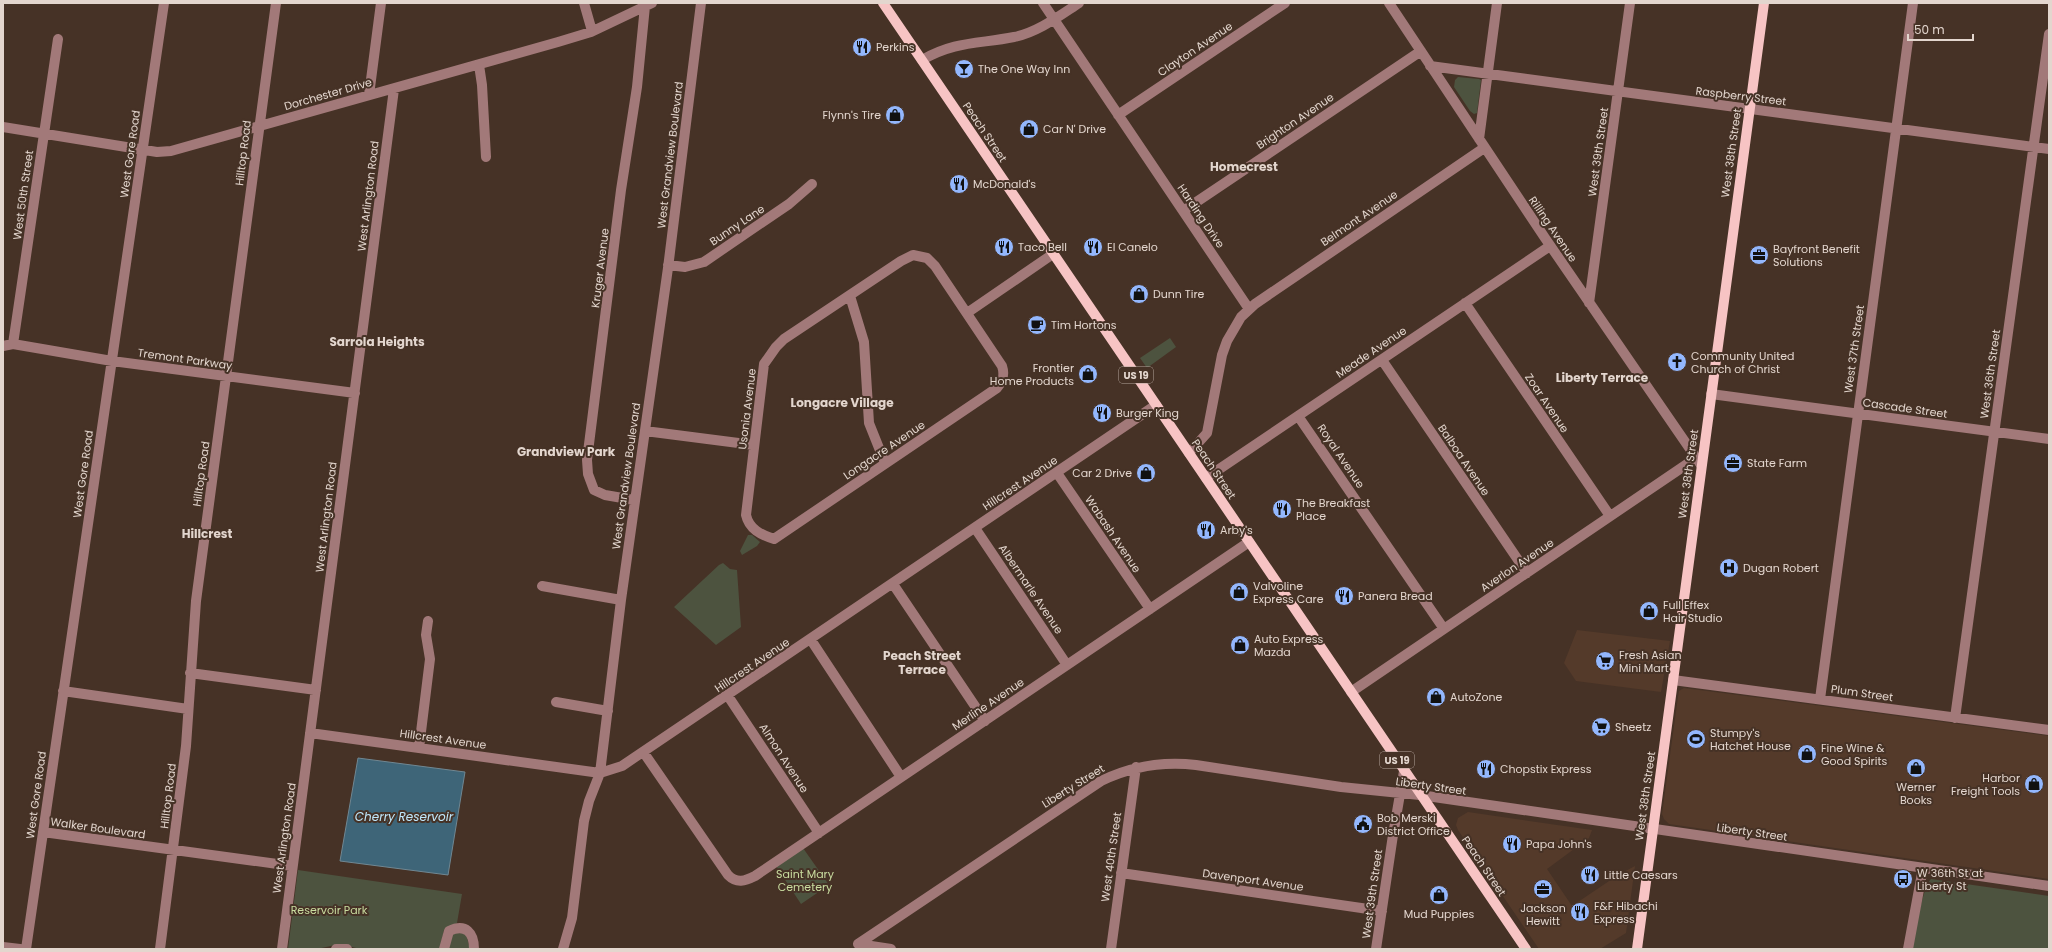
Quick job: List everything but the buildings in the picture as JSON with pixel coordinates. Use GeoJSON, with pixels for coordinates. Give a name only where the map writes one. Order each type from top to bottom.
{"type":"FeatureCollection","features":[{"type":"Feature","properties":{"kind":"main road","name":"Peach Street"},"geometry":{"type":"LineString","coordinates":[[883,3],[1526,949]]}},
{"type":"Feature","properties":{"kind":"main road","name":"West 38th Street"},"geometry":{"type":"LineString","coordinates":[[1637,949],[1673,680],[1698,462],[1711,394],[1764,3]]}},
{"type":"Feature","properties":{"kind":"street","name":"West Gore Road"},"geometry":{"type":"LineString","coordinates":[[26,949],[164,3]]}},
{"type":"Feature","properties":{"kind":"street","name":"Hilltop Road"},"geometry":{"type":"LineString","coordinates":[[160,949],[186,746],[190,672],[197,591],[258,126],[276,3]]}},
{"type":"Feature","properties":{"kind":"street"},"geometry":{"type":"LineString","coordinates":[[369,96],[381,3]]}},
{"type":"Feature","properties":{"kind":"street"},"geometry":{"type":"LineString","coordinates":[[584,3],[592,31]]}},
{"type":"Feature","properties":{"kind":"street","name":"West Grandview Boulevard"},"geometry":{"type":"LineString","coordinates":[[563,949],[572,918],[584,821],[589,801],[600,773],[634,500],[668,266],[700,3]]}},
{"type":"Feature","properties":{"kind":"street","name":"Harding Drive"},"geometry":{"type":"LineString","coordinates":[[1043,3],[1249,309]]}},
{"type":"Feature","properties":{"kind":"street"},"geometry":{"type":"LineString","coordinates":[[922,60],[936,52],[965,44],[1024,34],[1054,20],[1079,3]]}},
{"type":"Feature","properties":{"kind":"street","name":"Clayton Avenue"},"geometry":{"type":"LineString","coordinates":[[1118,115],[1285,3]]}},
{"type":"Feature","properties":{"kind":"street","name":"Rilling Avenue"},"geometry":{"type":"LineString","coordinates":[[1389,3],[1550,246],[1698,462]]}},
{"type":"Feature","properties":{"kind":"street"},"geometry":{"type":"LineString","coordinates":[[1481,143],[1497,3]]}},
{"type":"Feature","properties":{"kind":"street","name":"West 39th Street"},"geometry":{"type":"LineString","coordinates":[[1589,303],[1630,3]]}},
{"type":"Feature","properties":{"kind":"street","name":"West 37th Street"},"geometry":{"type":"LineString","coordinates":[[1820,699],[1913,3]]}},
{"type":"Feature","properties":{"kind":"street","name":"Dorchester Drive"},"geometry":{"type":"LineString","coordinates":[[3,127],[143,150],[157,152],[170,151],[479,65],[592,31],[648,5]]}},
{"type":"Feature","properties":{"kind":"street","name":"Kruger Avenue"},"geometry":{"type":"LineString","coordinates":[[634,500],[605,495],[594,490],[588,474],[587,460],[621,190],[648,5]]}},
{"type":"Feature","properties":{"kind":"street","name":"West 36th Street"},"geometry":{"type":"LineString","coordinates":[[1955,718],[2049,34]]}},
{"type":"Feature","properties":{"kind":"street","name":"West 50th Street"},"geometry":{"type":"LineString","coordinates":[[8,345],[45,134],[58,39]]}},
{"type":"Feature","properties":{"kind":"street","name":"Brighton Avenue"},"geometry":{"type":"LineString","coordinates":[[1183,212],[1421,52]]}},
{"type":"Feature","properties":{"kind":"street"},"geometry":{"type":"LineString","coordinates":[[479,65],[482,85],[486,157]]}},
{"type":"Feature","properties":{"kind":"street","name":"Raspberry Street"},"geometry":{"type":"LineString","coordinates":[[1430,66],[2049,149]]}},
{"type":"Feature","properties":{"kind":"street","name":"West Arlington Road"},"geometry":{"type":"LineString","coordinates":[[282,949],[394,89]]}},
{"type":"Feature","properties":{"kind":"street","name":"Belmont Avenue"},"geometry":{"type":"LineString","coordinates":[[1249,309],[1481,143]]}},
{"type":"Feature","properties":{"kind":"street","name":"Bunny Lane"},"geometry":{"type":"LineString","coordinates":[[668,266],[685,267],[704,262],[789,204],[812,184]]}},
{"type":"Feature","properties":{"kind":"street","name":"Meade Avenue"},"geometry":{"type":"LineString","coordinates":[[1206,478],[1550,246]]}},
{"type":"Feature","properties":{"kind":"street"},"geometry":{"type":"LineString","coordinates":[[967,313],[1053,254]]}},
{"type":"Feature","properties":{"kind":"street","name":"Usonia Avenue"},"geometry":{"type":"LineString","coordinates":[[774,539],[763,536],[755,530],[747,519],[746,515],[762,375],[769,356],[784,339],[850,296],[901,260],[914,255],[920,255],[926,258],[935,266],[967,313]]}},
{"type":"Feature","properties":{"kind":"street"},"geometry":{"type":"LineString","coordinates":[[850,296],[864,342],[869,423],[885,463]]}},
{"type":"Feature","properties":{"kind":"street","name":"Zoar Avenue"},"geometry":{"type":"LineString","coordinates":[[1465,303],[1610,516]]}},
{"type":"Feature","properties":{"kind":"street"},"geometry":{"type":"LineString","coordinates":[[1189,453],[1207,433],[1222,355],[1241,316],[1249,309]]}},
{"type":"Feature","properties":{"kind":"street","name":"Longacre Avenue"},"geometry":{"type":"LineString","coordinates":[[774,539],[997,388],[1004,378],[1002,366],[967,313]]}},
{"type":"Feature","properties":{"kind":"street","name":"Tremont Parkway"},"geometry":{"type":"LineString","coordinates":[[8,345],[112,361],[355,392]]}},
{"type":"Feature","properties":{"kind":"street","name":"Balboa Avenue"},"geometry":{"type":"LineString","coordinates":[[1382,360],[1527,573]]}},
{"type":"Feature","properties":{"kind":"street","name":"Cascade Street"},"geometry":{"type":"LineString","coordinates":[[1711,394],[2049,439]]}},
{"type":"Feature","properties":{"kind":"street","name":"Hillcrest Avenue"},"geometry":{"type":"LineString","coordinates":[[310,733],[600,773],[622,766],[644,753],[1156,405]]}},
{"type":"Feature","properties":{"kind":"street","name":"Royal Avenue"},"geometry":{"type":"LineString","coordinates":[[1298,416],[1444,629]]}},
{"type":"Feature","properties":{"kind":"street"},"geometry":{"type":"LineString","coordinates":[[645,431],[754,445]]}},
{"type":"Feature","properties":{"kind":"street","name":"Averlon Avenue"},"geometry":{"type":"LineString","coordinates":[[1351,692],[1610,516],[1698,462]]}},
{"type":"Feature","properties":{"kind":"street","name":"Wabash Avenue"},"geometry":{"type":"LineString","coordinates":[[1057,473],[1150,609]]}},
{"type":"Feature","properties":{"kind":"street","name":"Albermarle Avenue"},"geometry":{"type":"LineString","coordinates":[[976,528],[1067,664]]}},
{"type":"Feature","properties":{"kind":"street","name":"Merline Avenue"},"geometry":{"type":"LineString","coordinates":[[644,753],[728,875],[738,882],[746,881],[1249,542]]}},
{"type":"Feature","properties":{"kind":"street"},"geometry":{"type":"LineString","coordinates":[[892,584],[985,721]]}},
{"type":"Feature","properties":{"kind":"street"},"geometry":{"type":"LineString","coordinates":[[542,586],[621,600]]}},
{"type":"Feature","properties":{"kind":"street"},"geometry":{"type":"LineString","coordinates":[[419,748],[430,659],[426,635],[428,621]]}},
{"type":"Feature","properties":{"kind":"street"},"geometry":{"type":"LineString","coordinates":[[811,640],[901,777]]}},
{"type":"Feature","properties":{"kind":"street"},"geometry":{"type":"LineString","coordinates":[[190,672],[316,690]]}},
{"type":"Feature","properties":{"kind":"street","name":"Plum Street"},"geometry":{"type":"LineString","coordinates":[[1673,680],[2049,730]]}},
{"type":"Feature","properties":{"kind":"street"},"geometry":{"type":"LineString","coordinates":[[63,691],[188,709]]}},
{"type":"Feature","properties":{"kind":"street","name":"Almon Avenue"},"geometry":{"type":"LineString","coordinates":[[728,696],[819,833]]}},
{"type":"Feature","properties":{"kind":"street"},"geometry":{"type":"LineString","coordinates":[[556,702],[608,711]]}},
{"type":"Feature","properties":{"kind":"street","name":"Liberty Street"},"geometry":{"type":"LineString","coordinates":[[891,949],[858,944],[1086,790],[1120,772],[1136,767],[1157,764],[1186,764],[1401,794],[1420,795],[1653,830],[2049,886]]}},
{"type":"Feature","properties":{"kind":"street","name":"West 40th Street"},"geometry":{"type":"LineString","coordinates":[[1111,949],[1136,767]]}},
{"type":"Feature","properties":{"kind":"street","name":"West 39th Street"},"geometry":{"type":"LineString","coordinates":[[1376,949],[1404,771]]}},
{"type":"Feature","properties":{"kind":"street","name":"Walker Boulevard"},"geometry":{"type":"LineString","coordinates":[[43,832],[292,866]]}},
{"type":"Feature","properties":{"kind":"street"},"geometry":{"type":"LineString","coordinates":[[1908,949],[1924,868]]}},
{"type":"Feature","properties":{"kind":"street","name":"Davenport Avenue"},"geometry":{"type":"LineString","coordinates":[[1121,873],[1382,911]]}},
{"type":"Feature","properties":{"kind":"street"},"geometry":{"type":"LineString","coordinates":[[444,949],[449,931],[463,928],[467,929],[472,935],[474,949]]}},
{"type":"Feature","properties":{"kind":"street"},"geometry":{"type":"LineString","coordinates":[[3,947],[20,949]]}},
{"type":"Feature","properties":{"kind":"street"},"geometry":{"type":"LineString","coordinates":[[336,949],[347,949]]}},
{"type":"Feature","properties":{"kind":"shaded area"},"geometry":{"type":"Polygon","coordinates":[[[1577,630],[1670,641],[1661,692],[1576,681],[1564,663],[1577,630]]]}},
{"type":"Feature","properties":{"kind":"shaded area"},"geometry":{"type":"Polygon","coordinates":[[[1684,688],[2049,736],[2049,879],[1669,824],[1664,819],[1662,814],[1679,691],[1684,688]]]}},
{"type":"Feature","properties":{"kind":"shaded area"},"geometry":{"type":"Polygon","coordinates":[[[1468,812],[1592,830],[1589,838],[1547,869],[1572,906],[1618,875],[1635,866],[1626,933],[1600,949],[1539,949],[1458,830],[1456,825],[1458,818],[1468,812]]]}},
{"type":"Feature","properties":{"kind":"green space"},"geometry":{"type":"Polygon","coordinates":[[[1458,77],[1481,80],[1477,113],[1474,114],[1470,111],[1454,87],[1455,80],[1458,77]]]}},
{"type":"Feature","properties":{"kind":"green space"},"geometry":{"type":"Polygon","coordinates":[[[1170,338],[1176,347],[1147,368],[1140,358],[1170,338]]]}},
{"type":"Feature","properties":{"kind":"green space"},"geometry":{"type":"Polygon","coordinates":[[[748,535],[752,535],[760,542],[757,546],[742,555],[740,551],[748,535]]]}},
{"type":"Feature","properties":{"kind":"green space"},"geometry":{"type":"Polygon","coordinates":[[[723,563],[730,569],[737,570],[741,627],[716,645],[674,607],[723,563]]]}},
{"type":"Feature","properties":{"kind":"green space","name":"Saint Mary Cemetery"},"geometry":{"type":"Polygon","coordinates":[[[803,848],[829,885],[801,904],[776,866],[803,848]]]}},
{"type":"Feature","properties":{"kind":"green space","name":"Reservoir Park"},"geometry":{"type":"Polygon","coordinates":[[[298,870],[462,894],[457,923],[444,930],[440,949],[360,949],[340,944],[317,949],[288,949],[298,870]]]}},
{"type":"Feature","properties":{"kind":"green space"},"geometry":{"type":"Polygon","coordinates":[[[1931,879],[2049,896],[2049,949],[1912,949],[1922,901],[1931,879]]]}},
{"type":"Feature","properties":{"kind":"green space"},"geometry":{"type":"Polygon","coordinates":[[[453,933],[466,933],[470,949],[446,949],[453,933]]]}},
{"type":"Feature","properties":{"kind":"water","name":"Cherry Reservoir"},"geometry":{"type":"Polygon","coordinates":[[[358,758],[465,772],[448,875],[340,861],[358,758]]]}},
{"type":"Feature","properties":{"kind":"place","name":"Perkins"},"geometry":{"type":"Point","coordinates":[862,47]}},
{"type":"Feature","properties":{"kind":"place","name":"The One Way Inn"},"geometry":{"type":"Point","coordinates":[964,69]}},
{"type":"Feature","properties":{"kind":"place","name":"Flynn's Tire"},"geometry":{"type":"Point","coordinates":[895,115]}},
{"type":"Feature","properties":{"kind":"place","name":"Car N' Drive"},"geometry":{"type":"Point","coordinates":[1029,129]}},
{"type":"Feature","properties":{"kind":"place","name":"McDonald's"},"geometry":{"type":"Point","coordinates":[959,184]}},
{"type":"Feature","properties":{"kind":"place","name":"Taco Bell"},"geometry":{"type":"Point","coordinates":[1004,247]}},
{"type":"Feature","properties":{"kind":"place","name":"El Canelo"},"geometry":{"type":"Point","coordinates":[1093,247]}},
{"type":"Feature","properties":{"kind":"place","name":"Bayfront Benefit Solutions"},"geometry":{"type":"Point","coordinates":[1759,255]}},
{"type":"Feature","properties":{"kind":"place","name":"Dunn Tire"},"geometry":{"type":"Point","coordinates":[1139,294]}},
{"type":"Feature","properties":{"kind":"place","name":"Tim Hortons"},"geometry":{"type":"Point","coordinates":[1037,325]}},
{"type":"Feature","properties":{"kind":"place","name":"Community United Church of Christ"},"geometry":{"type":"Point","coordinates":[1677,362]}},
{"type":"Feature","properties":{"kind":"place","name":"Frontier Home Products"},"geometry":{"type":"Point","coordinates":[1088,374]}},
{"type":"Feature","properties":{"kind":"place","name":"Burger King"},"geometry":{"type":"Point","coordinates":[1102,413]}},
{"type":"Feature","properties":{"kind":"place","name":"State Farm"},"geometry":{"type":"Point","coordinates":[1733,463]}},
{"type":"Feature","properties":{"kind":"place","name":"Car 2 Drive"},"geometry":{"type":"Point","coordinates":[1146,473]}},
{"type":"Feature","properties":{"kind":"place","name":"The Breakfast Place"},"geometry":{"type":"Point","coordinates":[1282,509]}},
{"type":"Feature","properties":{"kind":"place","name":"Arby's"},"geometry":{"type":"Point","coordinates":[1206,530]}},
{"type":"Feature","properties":{"kind":"place","name":"Dugan Robert"},"geometry":{"type":"Point","coordinates":[1729,568]}},
{"type":"Feature","properties":{"kind":"place","name":"Valvoline Express Care"},"geometry":{"type":"Point","coordinates":[1239,592]}},
{"type":"Feature","properties":{"kind":"place","name":"Panera Bread"},"geometry":{"type":"Point","coordinates":[1344,596]}},
{"type":"Feature","properties":{"kind":"place","name":"Full Effex Hair Studio"},"geometry":{"type":"Point","coordinates":[1649,611]}},
{"type":"Feature","properties":{"kind":"place","name":"Auto Express Mazda"},"geometry":{"type":"Point","coordinates":[1240,645]}},
{"type":"Feature","properties":{"kind":"place","name":"Fresh Asian Mini Mart"},"geometry":{"type":"Point","coordinates":[1605,661]}},
{"type":"Feature","properties":{"kind":"place","name":"AutoZone"},"geometry":{"type":"Point","coordinates":[1436,697]}},
{"type":"Feature","properties":{"kind":"place","name":"Sheetz"},"geometry":{"type":"Point","coordinates":[1601,727]}},
{"type":"Feature","properties":{"kind":"place","name":"Stumpy's Hatchet House"},"geometry":{"type":"Point","coordinates":[1696,739]}},
{"type":"Feature","properties":{"kind":"place","name":"Fine Wine & Good Spirits"},"geometry":{"type":"Point","coordinates":[1807,754]}},
{"type":"Feature","properties":{"kind":"place","name":"Werner Books"},"geometry":{"type":"Point","coordinates":[1916,768]}},
{"type":"Feature","properties":{"kind":"place","name":"Chopstix Express"},"geometry":{"type":"Point","coordinates":[1486,769]}},
{"type":"Feature","properties":{"kind":"place","name":"Harbor Freight Tools"},"geometry":{"type":"Point","coordinates":[2034,784]}},
{"type":"Feature","properties":{"kind":"place","name":"Bob Merski District Office"},"geometry":{"type":"Point","coordinates":[1363,824]}},
{"type":"Feature","properties":{"kind":"place","name":"Papa John's"},"geometry":{"type":"Point","coordinates":[1512,844]}},
{"type":"Feature","properties":{"kind":"place","name":"Little Caesars"},"geometry":{"type":"Point","coordinates":[1590,875]}},
{"type":"Feature","properties":{"kind":"place","name":"W 36th St at Liberty St"},"geometry":{"type":"Point","coordinates":[1903,879]}},
{"type":"Feature","properties":{"kind":"place","name":"Jackson Hewitt"},"geometry":{"type":"Point","coordinates":[1543,889]}},
{"type":"Feature","properties":{"kind":"place","name":"Mud Puppies"},"geometry":{"type":"Point","coordinates":[1439,895]}},
{"type":"Feature","properties":{"kind":"place","name":"F&F Hibachi Express"},"geometry":{"type":"Point","coordinates":[1580,912]}},
{"type":"Feature","properties":{"kind":"district","name":"Homecrest"},"geometry":{"type":"Point","coordinates":[1244,167]}},
{"type":"Feature","properties":{"kind":"district","name":"Sarrola Heights"},"geometry":{"type":"Point","coordinates":[377,342]}},
{"type":"Feature","properties":{"kind":"district","name":"Liberty Terrace"},"geometry":{"type":"Point","coordinates":[1602,378]}},
{"type":"Feature","properties":{"kind":"district","name":"Longacre Village"},"geometry":{"type":"Point","coordinates":[842,403]}},
{"type":"Feature","properties":{"kind":"district","name":"Grandview Park"},"geometry":{"type":"Point","coordinates":[566,452]}},
{"type":"Feature","properties":{"kind":"district","name":"Hillcrest"},"geometry":{"type":"Point","coordinates":[207,534]}},
{"type":"Feature","properties":{"kind":"district","name":"Peach Street Terrace"},"geometry":{"type":"Point","coordinates":[922,663]}}]}
